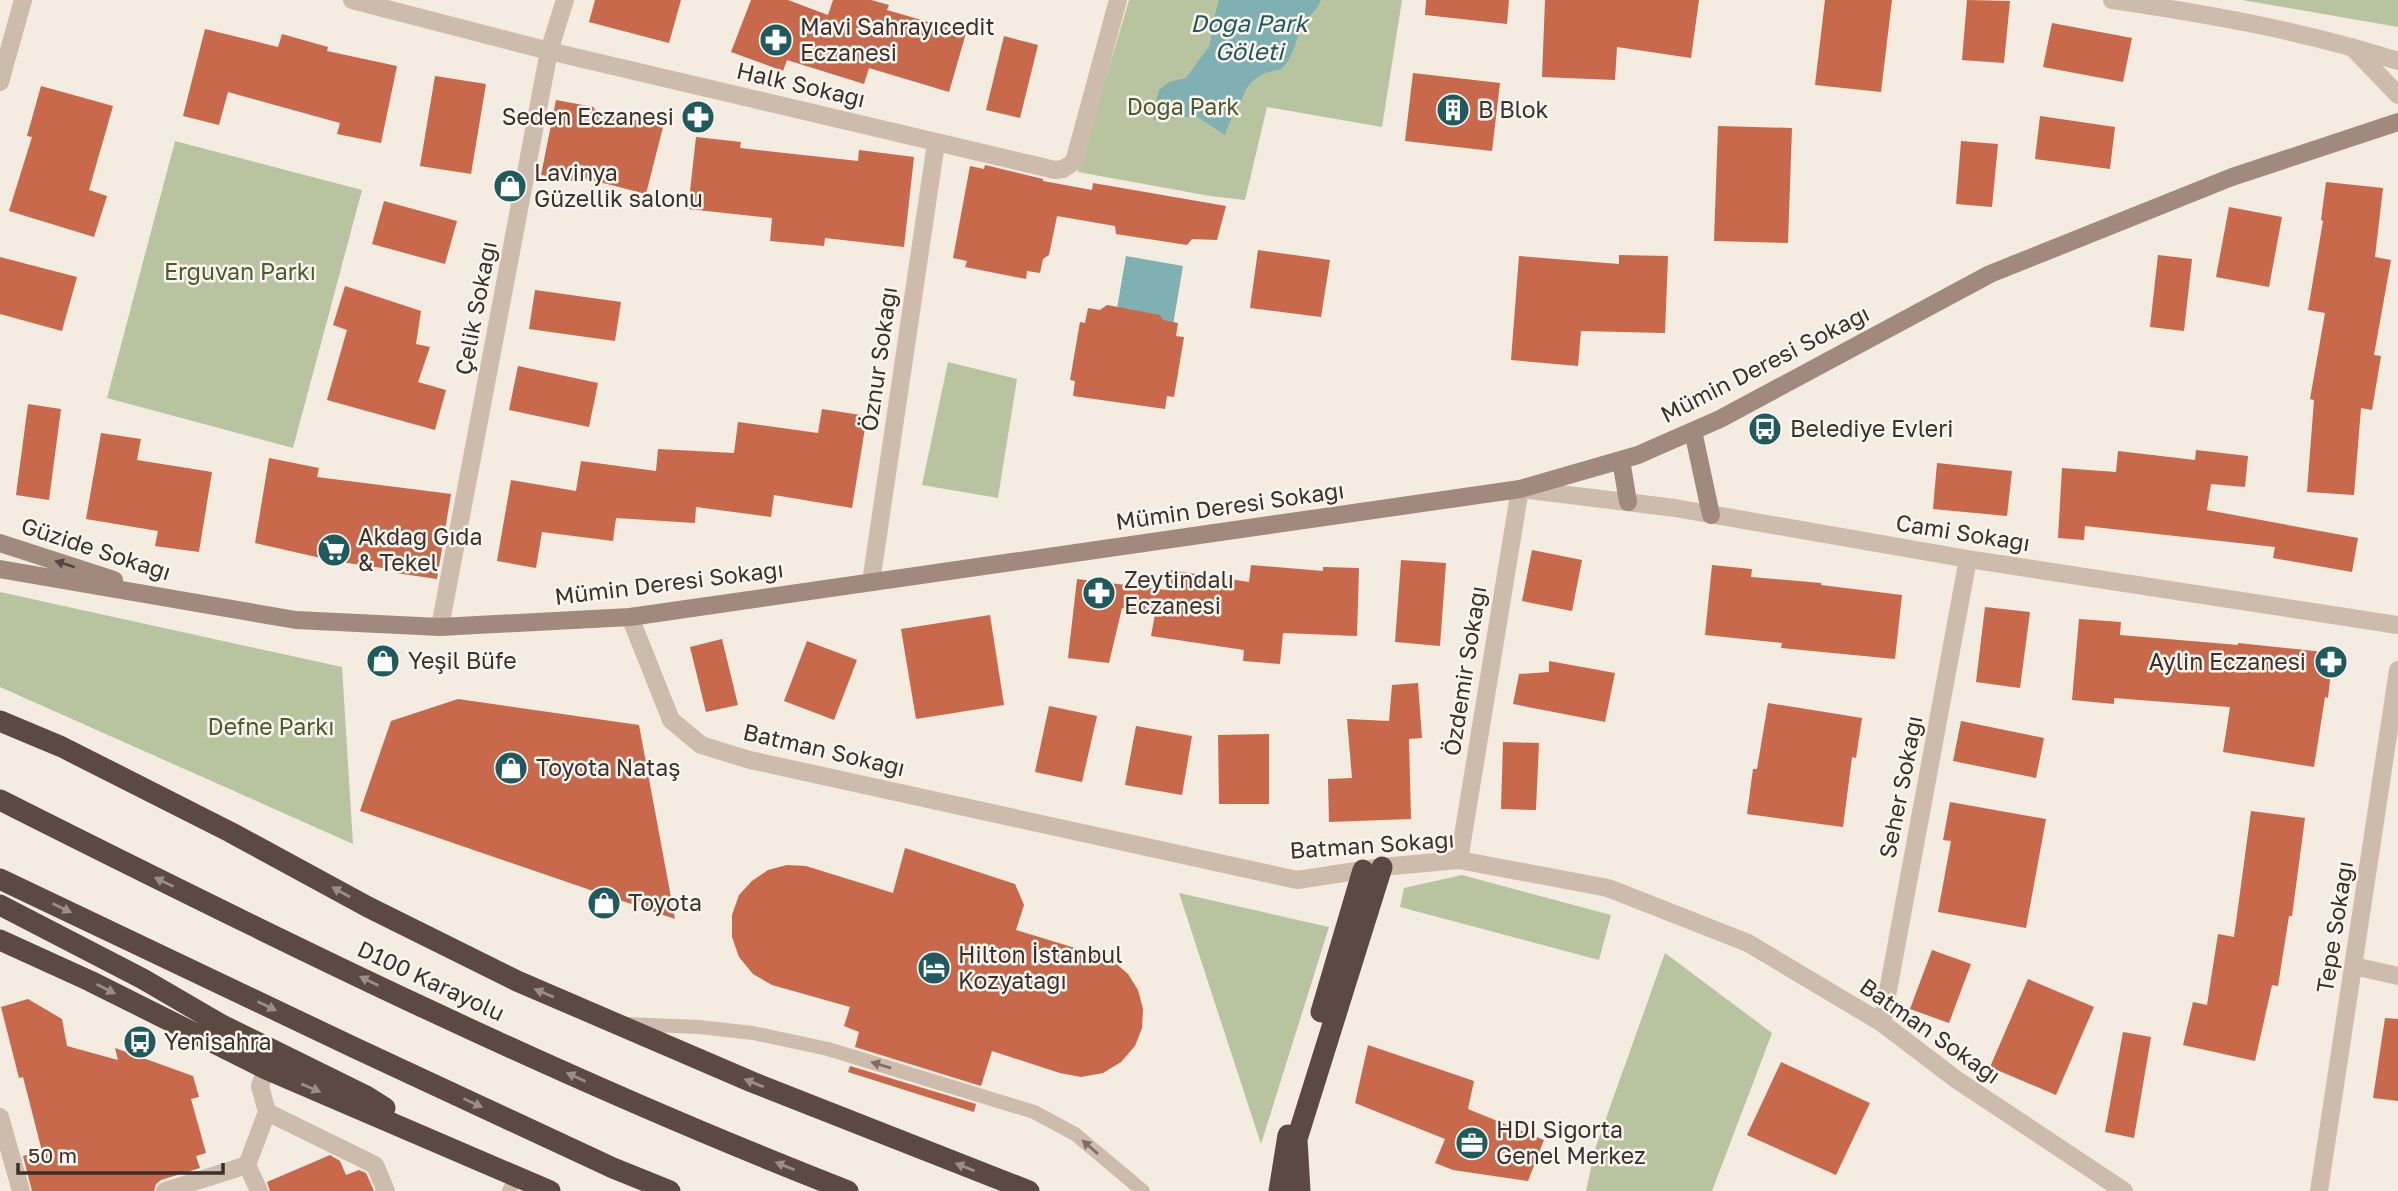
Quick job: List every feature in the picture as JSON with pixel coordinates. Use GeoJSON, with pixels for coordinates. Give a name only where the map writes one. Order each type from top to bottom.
{"type":"FeatureCollection","features":[{"type":"Feature","properties":{"kind":"highway"},"geometry":{"type":"LineString","coordinates":[[0,709],[62,747]]}},
{"type":"Feature","properties":{"kind":"highway"},"geometry":{"type":"LineString","coordinates":[[0,721],[62,747],[230,832],[380,913],[517,981],[752,1082],[1029,1191]]}},
{"type":"Feature","properties":{"kind":"highway","name":"D100 Karayolu"},"geometry":{"type":"LineString","coordinates":[[0,800],[133,867],[506,1045],[616,1095],[848,1191]]}},
{"type":"Feature","properties":{"kind":"highway"},"geometry":{"type":"LineString","coordinates":[[1279,1191],[1298,1114],[1372,869]]}},
{"type":"Feature","properties":{"kind":"highway"},"geometry":{"type":"LineString","coordinates":[[0,878],[353,1047],[613,1168],[670,1191]]}},
{"type":"Feature","properties":{"kind":"highway"},"geometry":{"type":"LineString","coordinates":[[0,905],[143,979],[222,1025],[366,1096],[433,1140],[513,1184],[550,1191]]}},
{"type":"Feature","properties":{"kind":"highway"},"geometry":{"type":"LineString","coordinates":[[0,940],[90,981],[266,1069],[433,1140]]}},
{"type":"Feature","properties":{"kind":"highway"},"geometry":{"type":"LineString","coordinates":[[1298,1114],[1300,1191]]}},
{"type":"Feature","properties":{"kind":"street"},"geometry":{"type":"LineString","coordinates":[[0,82],[23,0]]}},
{"type":"Feature","properties":{"kind":"street","name":"Halk Sokağı"},"geometry":{"type":"LineString","coordinates":[[352,0],[549,51],[1055,170],[1063,169],[1074,162],[1118,0]]}},
{"type":"Feature","properties":{"kind":"street","name":"Çelik Sokağı"},"geometry":{"type":"LineString","coordinates":[[440,627],[549,51],[565,0]]}},
{"type":"Feature","properties":{"kind":"street"},"geometry":{"type":"LineString","coordinates":[[2112,0],[2227,17],[2349,45],[2398,61]]}},
{"type":"Feature","properties":{"kind":"street"},"geometry":{"type":"LineString","coordinates":[[2349,45],[2398,95]]}},
{"type":"Feature","properties":{"kind":"street","name":"Mümin Deresi Sokağı"},"geometry":{"type":"LineString","coordinates":[[0,569],[296,620],[440,627],[630,617],[1520,489],[1638,455],[1693,431],[1732,413],[1990,274],[2232,177],[2398,122]]}},
{"type":"Feature","properties":{"kind":"street","name":"Öznur Sokağı"},"geometry":{"type":"LineString","coordinates":[[871,582],[936,143]]}},
{"type":"Feature","properties":{"kind":"street"},"geometry":{"type":"LineString","coordinates":[[1693,431],[1711,514]]}},
{"type":"Feature","properties":{"kind":"street"},"geometry":{"type":"LineString","coordinates":[[1621,460],[1628,502]]}},
{"type":"Feature","properties":{"kind":"street","name":"Cami Sokağı"},"geometry":{"type":"LineString","coordinates":[[1520,489],[1711,514],[1968,559],[2398,625]]}},
{"type":"Feature","properties":{"kind":"street","name":"Özdemir Sokağı"},"geometry":{"type":"LineString","coordinates":[[1459,860],[1520,489]]}},
{"type":"Feature","properties":{"kind":"street","name":"Güzide Sokağı"},"geometry":{"type":"LineString","coordinates":[[0,543],[177,601]]}},
{"type":"Feature","properties":{"kind":"street","name":"Seher Sokağı"},"geometry":{"type":"LineString","coordinates":[[1882,1023],[1968,559]]}},
{"type":"Feature","properties":{"kind":"street","name":"Batman Sokağı"},"geometry":{"type":"LineString","coordinates":[[630,617],[671,720],[701,745],[750,760],[1297,880],[1459,860],[1608,888],[1748,943],[1882,1023],[1957,1080],[2124,1191]]}},
{"type":"Feature","properties":{"kind":"street","name":"Tepe Sokağı"},"geometry":{"type":"LineString","coordinates":[[2319,1191],[2398,670]]}},
{"type":"Feature","properties":{"kind":"street"},"geometry":{"type":"LineString","coordinates":[[2354,966],[2398,976]]}},
{"type":"Feature","properties":{"kind":"street"},"geometry":{"type":"LineString","coordinates":[[259,1191],[247,1165],[267,1112],[260,1086],[266,1069]]}},
{"type":"Feature","properties":{"kind":"street"},"geometry":{"type":"LineString","coordinates":[[267,1112],[374,1165],[386,1191]]}},
{"type":"Feature","properties":{"kind":"street"},"geometry":{"type":"LineString","coordinates":[[0,1117],[21,1191]]}},
{"type":"Feature","properties":{"kind":"street"},"geometry":{"type":"LineString","coordinates":[[165,1191],[247,1165]]}},
{"type":"Feature","properties":{"kind":"lane"},"geometry":{"type":"LineString","coordinates":[[615,1023],[753,1033],[828,1049],[1034,1112],[1075,1133],[1143,1191]]}},
{"type":"Feature","properties":{"kind":"green space","name":"Doga Park"},"geometry":{"type":"Polygon","coordinates":[[[1129,0],[1402,0],[1382,127],[1267,107],[1245,200],[1078,172],[1129,0]]]}},
{"type":"Feature","properties":{"kind":"green space"},"geometry":{"type":"Polygon","coordinates":[[[2242,0],[2398,0],[2398,27],[2242,0]]]}},
{"type":"Feature","properties":{"kind":"green space","name":"Erguvan Parkı"},"geometry":{"type":"Polygon","coordinates":[[[175,141],[362,190],[293,448],[107,398],[175,141]]]}},
{"type":"Feature","properties":{"kind":"green space"},"geometry":{"type":"Polygon","coordinates":[[[948,362],[1017,379],[998,498],[922,485],[948,362]]]}},
{"type":"Feature","properties":{"kind":"green space","name":"Defne Parkı"},"geometry":{"type":"Polygon","coordinates":[[[0,592],[342,667],[353,844],[0,687],[0,592]]]}},
{"type":"Feature","properties":{"kind":"green space"},"geometry":{"type":"Polygon","coordinates":[[[1462,875],[1611,915],[1599,960],[1400,907],[1404,888],[1462,875]]]}},
{"type":"Feature","properties":{"kind":"green space"},"geometry":{"type":"Polygon","coordinates":[[[1179,893],[1329,927],[1261,1144],[1179,893]]]}},
{"type":"Feature","properties":{"kind":"green space"},"geometry":{"type":"Polygon","coordinates":[[[1665,953],[1772,1033],[1712,1191],[1586,1191],[1595,1149],[1665,953]]]}},
{"type":"Feature","properties":{"kind":"water","name":"Doğa Park Göleti"},"geometry":{"type":"Polygon","coordinates":[[[1219,0],[1321,0],[1303,26],[1284,66],[1258,77],[1246,90],[1225,135],[1196,116],[1154,120],[1159,90],[1169,82],[1186,78],[1210,45],[1219,0]]]}},
{"type":"Feature","properties":{"kind":"water"},"geometry":{"type":"Polygon","coordinates":[[[1126,256],[1183,266],[1171,337],[1114,326],[1126,256]]]}},
{"type":"Feature","properties":{"kind":"building"},"geometry":{"type":"Polygon","coordinates":[[[595,0],[681,0],[669,43],[589,22],[595,0]]]}},
{"type":"Feature","properties":{"kind":"building"},"geometry":{"type":"Polygon","coordinates":[[[751,0],[788,0],[828,15],[833,0],[871,0],[889,5],[887,10],[966,33],[949,92],[869,68],[864,84],[787,60],[783,71],[731,52],[751,0]]]}},
{"type":"Feature","properties":{"kind":"building"},"geometry":{"type":"Polygon","coordinates":[[[1426,0],[1509,0],[1507,24],[1425,15],[1426,0]]]}},
{"type":"Feature","properties":{"kind":"building"},"geometry":{"type":"Polygon","coordinates":[[[1545,0],[1699,0],[1691,58],[1617,47],[1615,80],[1542,77],[1545,0]]]}},
{"type":"Feature","properties":{"kind":"building"},"geometry":{"type":"Polygon","coordinates":[[[1825,0],[1892,0],[1881,92],[1815,85],[1825,0]]]}},
{"type":"Feature","properties":{"kind":"building"},"geometry":{"type":"Polygon","coordinates":[[[1967,0],[2010,1],[2004,63],[1962,60],[1967,0]]]}},
{"type":"Feature","properties":{"kind":"building"},"geometry":{"type":"Polygon","coordinates":[[[2052,23],[2132,38],[2123,82],[2043,67],[2052,23]]]}},
{"type":"Feature","properties":{"kind":"building"},"geometry":{"type":"Polygon","coordinates":[[[205,29],[278,47],[282,34],[328,47],[327,51],[397,66],[381,143],[337,134],[340,123],[228,92],[219,125],[183,116],[205,29]]]}},
{"type":"Feature","properties":{"kind":"building"},"geometry":{"type":"Polygon","coordinates":[[[1004,36],[1038,45],[1020,118],[986,110],[1004,36]]]}},
{"type":"Feature","properties":{"kind":"building","name":"B Blok"},"geometry":{"type":"Polygon","coordinates":[[[1413,73],[1500,83],[1492,151],[1405,141],[1413,73]]]}},
{"type":"Feature","properties":{"kind":"building"},"geometry":{"type":"Polygon","coordinates":[[[435,76],[486,84],[471,174],[420,166],[435,76]]]}},
{"type":"Feature","properties":{"kind":"building"},"geometry":{"type":"Polygon","coordinates":[[[41,86],[113,106],[89,190],[107,196],[94,237],[9,211],[32,137],[27,136],[41,86]]]}},
{"type":"Feature","properties":{"kind":"building"},"geometry":{"type":"Polygon","coordinates":[[[556,100],[594,107],[663,127],[646,194],[580,177],[579,182],[541,175],[556,100]]]}},
{"type":"Feature","properties":{"kind":"building"},"geometry":{"type":"Polygon","coordinates":[[[2040,116],[2115,127],[2110,169],[2035,159],[2040,116]]]}},
{"type":"Feature","properties":{"kind":"building"},"geometry":{"type":"Polygon","coordinates":[[[1718,126],[1792,128],[1788,243],[1714,241],[1718,126]]]}},
{"type":"Feature","properties":{"kind":"building"},"geometry":{"type":"Polygon","coordinates":[[[696,137],[741,142],[740,148],[858,161],[859,150],[914,157],[904,247],[825,238],[824,246],[770,241],[772,218],[688,209],[696,137]]]}},
{"type":"Feature","properties":{"kind":"building"},"geometry":{"type":"Polygon","coordinates":[[[1961,141],[1998,144],[1992,207],[1956,204],[1961,141]]]}},
{"type":"Feature","properties":{"kind":"building"},"geometry":{"type":"Polygon","coordinates":[[[985,165],[1043,181],[1092,190],[1093,183],[1226,206],[1217,240],[1192,239],[1187,245],[1116,234],[1115,226],[1057,216],[1049,255],[1043,259],[1040,273],[1027,271],[1026,279],[965,267],[967,261],[953,258],[970,166],[984,169],[985,165]]]}},
{"type":"Feature","properties":{"kind":"building"},"geometry":{"type":"Polygon","coordinates":[[[2326,182],[2383,188],[2375,257],[2391,260],[2374,355],[2381,356],[2372,410],[2361,408],[2354,495],[2307,492],[2314,400],[2310,399],[2325,313],[2308,310],[2323,221],[2326,182]]]}},
{"type":"Feature","properties":{"kind":"building"},"geometry":{"type":"Polygon","coordinates":[[[384,201],[457,221],[445,264],[372,244],[384,201]]]}},
{"type":"Feature","properties":{"kind":"building"},"geometry":{"type":"Polygon","coordinates":[[[2229,207],[2282,217],[2269,287],[2216,277],[2229,207]]]}},
{"type":"Feature","properties":{"kind":"building"},"geometry":{"type":"Polygon","coordinates":[[[1258,250],[1330,260],[1321,317],[1250,308],[1258,250]]]}},
{"type":"Feature","properties":{"kind":"building"},"geometry":{"type":"Polygon","coordinates":[[[1619,255],[1668,256],[1665,333],[1581,331],[1578,366],[1511,360],[1519,256],[1619,264],[1619,255]]]}},
{"type":"Feature","properties":{"kind":"building"},"geometry":{"type":"Polygon","coordinates":[[[2158,255],[2192,259],[2184,331],[2150,327],[2158,255]]]}},
{"type":"Feature","properties":{"kind":"building"},"geometry":{"type":"Polygon","coordinates":[[[0,257],[77,277],[62,331],[0,314],[0,257]]]}},
{"type":"Feature","properties":{"kind":"building"},"geometry":{"type":"Polygon","coordinates":[[[345,286],[421,311],[416,344],[430,347],[418,382],[446,390],[435,430],[327,400],[347,330],[333,325],[345,286]]]}},
{"type":"Feature","properties":{"kind":"building"},"geometry":{"type":"Polygon","coordinates":[[[535,290],[621,302],[615,341],[529,329],[535,290]]]}},
{"type":"Feature","properties":{"kind":"building"},"geometry":{"type":"Polygon","coordinates":[[[1107,305],[1160,315],[1163,320],[1178,323],[1176,336],[1184,337],[1174,397],[1167,396],[1165,409],[1073,396],[1075,381],[1070,380],[1080,322],[1085,323],[1088,308],[1100,310],[1107,305]]]}},
{"type":"Feature","properties":{"kind":"building"},"geometry":{"type":"Polygon","coordinates":[[[518,366],[598,383],[589,427],[509,410],[518,366]]]}},
{"type":"Feature","properties":{"kind":"building"},"geometry":{"type":"Polygon","coordinates":[[[28,404],[61,409],[49,500],[16,495],[28,404]]]}},
{"type":"Feature","properties":{"kind":"building"},"geometry":{"type":"Polygon","coordinates":[[[822,409],[867,416],[852,508],[774,495],[771,517],[696,507],[695,523],[616,518],[613,541],[542,532],[536,568],[497,561],[511,480],[576,491],[581,461],[656,471],[658,449],[734,453],[738,422],[818,433],[822,409]]]}},
{"type":"Feature","properties":{"kind":"building"},"geometry":{"type":"Polygon","coordinates":[[[101,433],[141,439],[137,460],[212,472],[199,552],[155,546],[158,531],[86,519],[101,433]]]}},
{"type":"Feature","properties":{"kind":"building"},"geometry":{"type":"Polygon","coordinates":[[[2196,450],[2248,456],[2245,487],[2211,484],[2207,510],[2358,538],[2352,572],[2273,558],[2275,547],[2085,526],[2084,540],[2058,538],[2062,468],[2116,472],[2118,451],[2195,460],[2196,450]]]}},
{"type":"Feature","properties":{"kind":"building"},"geometry":{"type":"Polygon","coordinates":[[[269,458],[319,468],[317,477],[451,494],[437,579],[334,561],[255,543],[269,458]]]}},
{"type":"Feature","properties":{"kind":"building"},"geometry":{"type":"Polygon","coordinates":[[[1937,463],[2012,471],[2007,516],[1933,509],[1937,463]]]}},
{"type":"Feature","properties":{"kind":"building"},"geometry":{"type":"Polygon","coordinates":[[[1532,550],[1582,560],[1572,611],[1522,601],[1532,550]]]}},
{"type":"Feature","properties":{"kind":"building"},"geometry":{"type":"Polygon","coordinates":[[[1401,560],[1446,563],[1440,646],[1395,642],[1401,560]]]}},
{"type":"Feature","properties":{"kind":"building"},"geometry":{"type":"Polygon","coordinates":[[[1251,565],[1323,571],[1323,567],[1359,568],[1357,636],[1283,633],[1280,664],[1243,661],[1244,650],[1151,636],[1155,614],[1122,608],[1109,663],[1068,658],[1077,579],[1167,590],[1170,570],[1249,582],[1251,565]]]}},
{"type":"Feature","properties":{"kind":"building"},"geometry":{"type":"Polygon","coordinates":[[[1712,565],[1752,569],[1751,577],[1821,583],[1902,595],[1895,659],[1781,648],[1782,643],[1705,635],[1712,565]]]}},
{"type":"Feature","properties":{"kind":"building"},"geometry":{"type":"Polygon","coordinates":[[[1985,607],[2030,612],[2020,688],[1976,682],[1985,607]]]}},
{"type":"Feature","properties":{"kind":"building"},"geometry":{"type":"Polygon","coordinates":[[[990,615],[1004,705],[916,719],[901,629],[990,615]]]}},
{"type":"Feature","properties":{"kind":"building"},"geometry":{"type":"Polygon","coordinates":[[[2079,619],[2121,622],[2120,635],[2333,653],[2328,698],[2325,697],[2314,767],[2223,752],[2230,707],[2114,698],[2114,704],[2072,700],[2079,619]]]}},
{"type":"Feature","properties":{"kind":"building"},"geometry":{"type":"Polygon","coordinates":[[[722,639],[738,705],[706,712],[690,647],[722,639]]]}},
{"type":"Feature","properties":{"kind":"building"},"geometry":{"type":"Polygon","coordinates":[[[807,641],[857,660],[834,720],[784,701],[807,641]]]}},
{"type":"Feature","properties":{"kind":"building"},"geometry":{"type":"Polygon","coordinates":[[[1549,661],[1615,673],[1605,722],[1513,704],[1519,674],[1549,672],[1549,661]]]}},
{"type":"Feature","properties":{"kind":"building"},"geometry":{"type":"Polygon","coordinates":[[[1418,683],[1422,738],[1409,739],[1411,819],[1329,822],[1328,779],[1352,778],[1347,719],[1389,721],[1392,685],[1418,683]]]}},
{"type":"Feature","properties":{"kind":"building","name":"Toyota Nataş"},"geometry":{"type":"Polygon","coordinates":[[[458,699],[639,725],[675,919],[360,811],[391,721],[458,699]]]}},
{"type":"Feature","properties":{"kind":"building"},"geometry":{"type":"Polygon","coordinates":[[[1768,703],[1862,718],[1856,758],[1852,757],[1843,827],[1747,814],[1753,769],[1757,769],[1768,703]]]}},
{"type":"Feature","properties":{"kind":"building"},"geometry":{"type":"Polygon","coordinates":[[[1049,706],[1097,716],[1082,782],[1035,772],[1049,706]]]}},
{"type":"Feature","properties":{"kind":"building"},"geometry":{"type":"Polygon","coordinates":[[[1961,721],[2044,738],[2036,778],[1953,761],[1961,721]]]}},
{"type":"Feature","properties":{"kind":"building"},"geometry":{"type":"Polygon","coordinates":[[[1136,726],[1192,736],[1182,795],[1125,785],[1136,726]]]}},
{"type":"Feature","properties":{"kind":"building"},"geometry":{"type":"Polygon","coordinates":[[[1269,734],[1269,804],[1219,804],[1218,735],[1269,734]]]}},
{"type":"Feature","properties":{"kind":"building"},"geometry":{"type":"Polygon","coordinates":[[[1503,742],[1539,743],[1536,810],[1501,809],[1503,742]]]}},
{"type":"Feature","properties":{"kind":"building"},"geometry":{"type":"Polygon","coordinates":[[[1950,802],[2046,819],[2026,928],[1938,912],[1951,841],[1943,840],[1950,802]]]}},
{"type":"Feature","properties":{"kind":"building"},"geometry":{"type":"Polygon","coordinates":[[[2251,811],[2305,818],[2292,916],[2289,916],[2278,986],[2272,985],[2255,1061],[2183,1045],[2193,1002],[2207,1005],[2218,934],[2234,937],[2251,811]]]}},
{"type":"Feature","properties":{"kind":"building","name":"Hilton İstanbul Kozyatağı"},"geometry":{"type":"Polygon","coordinates":[[[905,848],[1015,884],[1024,905],[1016,930],[1113,961],[1128,974],[1138,990],[1143,1009],[1142,1028],[1135,1046],[1121,1062],[1103,1073],[1081,1077],[992,1051],[981,1086],[855,1047],[859,1032],[844,1026],[850,1007],[772,985],[753,974],[739,957],[732,937],[732,915],[739,895],[752,881],[768,870],[787,865],[806,866],[893,893],[905,848]]]}},
{"type":"Feature","properties":{"kind":"building"},"geometry":{"type":"Polygon","coordinates":[[[1932,950],[1971,964],[1949,1023],[1910,1009],[1932,950]]]}},
{"type":"Feature","properties":{"kind":"building"},"geometry":{"type":"Polygon","coordinates":[[[2028,979],[2094,1007],[2056,1095],[1990,1067],[2028,979]]]}},
{"type":"Feature","properties":{"kind":"building"},"geometry":{"type":"Polygon","coordinates":[[[28,999],[62,1019],[67,1046],[118,1060],[115,1048],[193,1076],[199,1097],[191,1099],[206,1153],[196,1156],[200,1168],[161,1180],[154,1191],[32,1191],[23,1156],[42,1151],[23,1077],[19,1078],[1,1007],[28,999]]]}},
{"type":"Feature","properties":{"kind":"building"},"geometry":{"type":"Polygon","coordinates":[[[2385,1018],[2398,1019],[2398,1101],[2373,1098],[2385,1018]]]}},
{"type":"Feature","properties":{"kind":"building"},"geometry":{"type":"Polygon","coordinates":[[[2123,1032],[2151,1037],[2134,1138],[2105,1132],[2123,1032]]]}},
{"type":"Feature","properties":{"kind":"building"},"geometry":{"type":"Polygon","coordinates":[[[1368,1045],[1474,1081],[1468,1109],[1544,1140],[1528,1181],[1453,1170],[1435,1163],[1445,1139],[1355,1103],[1368,1045]]]}},
{"type":"Feature","properties":{"kind":"building"},"geometry":{"type":"Polygon","coordinates":[[[1781,1062],[1870,1103],[1836,1175],[1747,1135],[1781,1062]]]}},
{"type":"Feature","properties":{"kind":"building"},"geometry":{"type":"Polygon","coordinates":[[[850,1066],[976,1104],[974,1112],[848,1072],[850,1066]]]}},
{"type":"Feature","properties":{"kind":"building"},"geometry":{"type":"Polygon","coordinates":[[[330,1155],[340,1161],[346,1175],[359,1170],[366,1173],[374,1191],[270,1191],[267,1182],[330,1155]]]}},
{"type":"Feature","properties":{"kind":"place","name":"Mavi Sahrayıcedit Eczanesi"},"geometry":{"type":"Point","coordinates":[776,40]}},
{"type":"Feature","properties":{"kind":"place","name":"B Blok"},"geometry":{"type":"Point","coordinates":[1453,110]}},
{"type":"Feature","properties":{"kind":"place","name":"Seden Eczanesi"},"geometry":{"type":"Point","coordinates":[698,117]}},
{"type":"Feature","properties":{"kind":"place","name":"Lavinya Güzellik salonu"},"geometry":{"type":"Point","coordinates":[510,186]}},
{"type":"Feature","properties":{"kind":"place","name":"Belediye Evleri"},"geometry":{"type":"Point","coordinates":[1765,429]}},
{"type":"Feature","properties":{"kind":"place","name":"Akdağ Gıda & Tekel"},"geometry":{"type":"Point","coordinates":[334,550]}},
{"type":"Feature","properties":{"kind":"place","name":"Zeytindalı Eczanesi"},"geometry":{"type":"Point","coordinates":[1099,593]}},
{"type":"Feature","properties":{"kind":"place","name":"Yeşil Büfe"},"geometry":{"type":"Point","coordinates":[383,661]}},
{"type":"Feature","properties":{"kind":"place","name":"Aylin Eczanesi"},"geometry":{"type":"Point","coordinates":[2331,662]}},
{"type":"Feature","properties":{"kind":"place","name":"Toyota Nataş"},"geometry":{"type":"Point","coordinates":[511,768]}},
{"type":"Feature","properties":{"kind":"place","name":"Toyota"},"geometry":{"type":"Point","coordinates":[604,903]}},
{"type":"Feature","properties":{"kind":"place","name":"Hilton İstanbul Kozyatağı"},"geometry":{"type":"Point","coordinates":[934,968]}},
{"type":"Feature","properties":{"kind":"place","name":"Yenisahra"},"geometry":{"type":"Point","coordinates":[140,1042]}},
{"type":"Feature","properties":{"kind":"place","name":"HDI Sigorta Genel Merkez"},"geometry":{"type":"Point","coordinates":[1472,1143]}}]}
